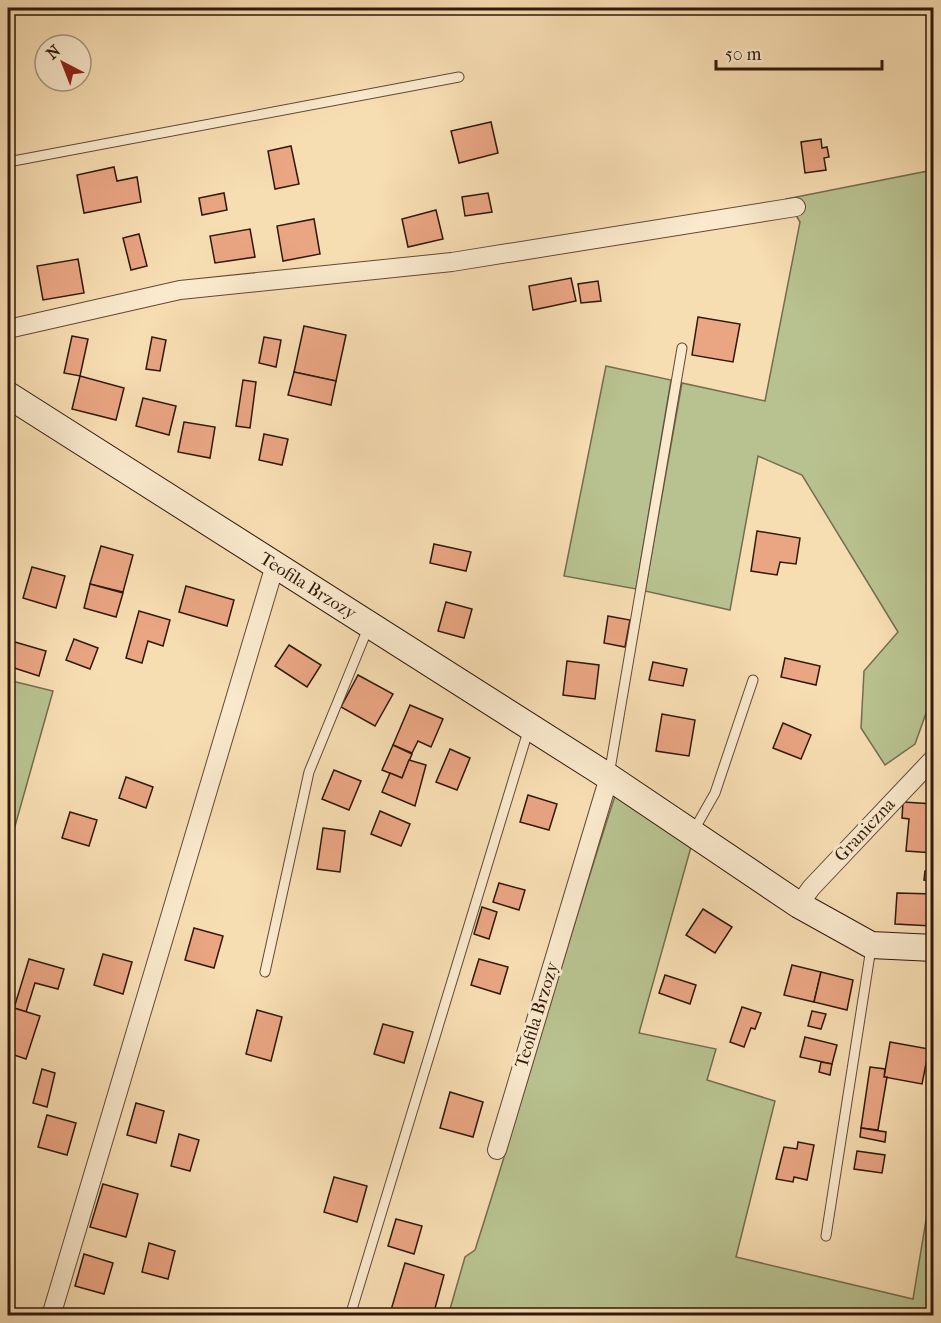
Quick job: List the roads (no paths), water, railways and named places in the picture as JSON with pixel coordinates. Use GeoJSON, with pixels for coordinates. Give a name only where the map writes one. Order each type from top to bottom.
{"type":"FeatureCollection","features":[{"type":"Feature","properties":{"kind":"street"},"geometry":{"type":"LineString","coordinates":[[8,329],[180,290],[452,262],[796,207]]}},
{"type":"Feature","properties":{"kind":"street","name":"Teofila Brzozy"},"geometry":{"type":"LineString","coordinates":[[8,395],[530,726],[693,832],[799,905],[872,945],[933,948]]}},
{"type":"Feature","properties":{"kind":"street"},"geometry":{"type":"LineString","coordinates":[[51,1316],[275,566]]}},
{"type":"Feature","properties":{"kind":"street","name":"Graniczna"},"geometry":{"type":"LineString","coordinates":[[799,905],[811,888],[933,758]]}},
{"type":"Feature","properties":{"kind":"street","name":"Teofila Brzozy"},"geometry":{"type":"LineString","coordinates":[[497,1150],[609,777]]}},
{"type":"Feature","properties":{"kind":"lane"},"geometry":{"type":"LineString","coordinates":[[8,162],[459,76]]}},
{"type":"Feature","properties":{"kind":"lane"},"geometry":{"type":"LineString","coordinates":[[609,777],[682,348]]}},
{"type":"Feature","properties":{"kind":"lane"},"geometry":{"type":"LineString","coordinates":[[265,972],[309,772],[369,625]]}},
{"type":"Feature","properties":{"kind":"lane"},"geometry":{"type":"LineString","coordinates":[[693,832],[715,793],[753,681]]}},
{"type":"Feature","properties":{"kind":"lane"},"geometry":{"type":"LineString","coordinates":[[350,1316],[530,726]]}},
{"type":"Feature","properties":{"kind":"lane"},"geometry":{"type":"LineString","coordinates":[[826,1236],[872,945]]}}]}
